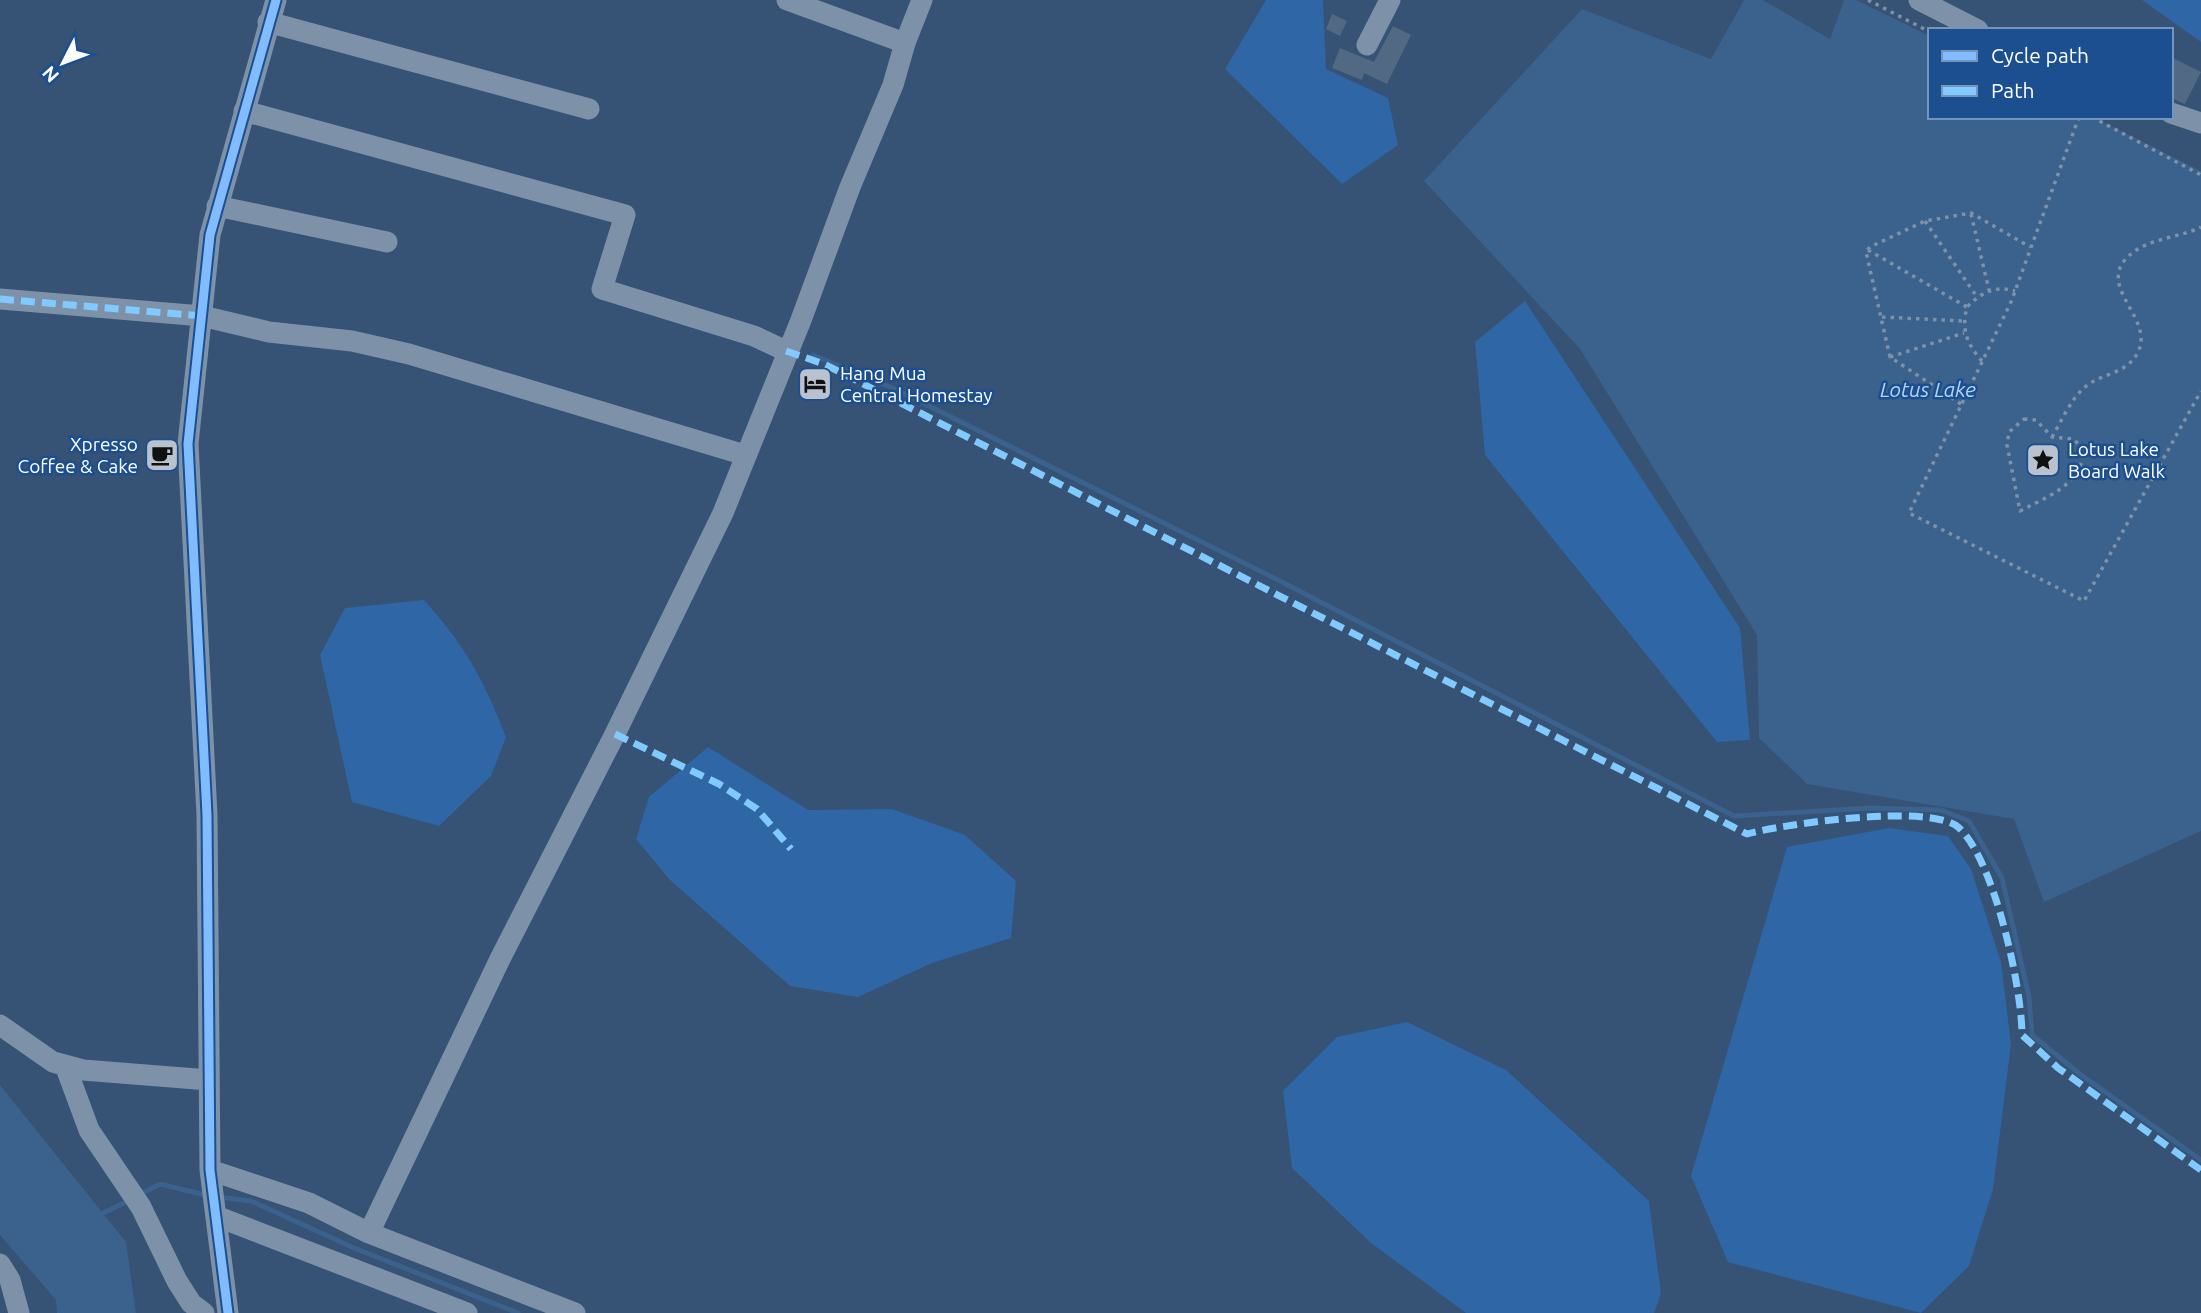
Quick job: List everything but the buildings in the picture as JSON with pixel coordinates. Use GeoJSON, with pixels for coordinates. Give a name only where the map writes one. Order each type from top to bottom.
{"type":"FeatureCollection","features":[{"type":"Feature","properties":{"kind":"street"},"geometry":{"type":"LineString","coordinates":[[228,1313],[213,1195],[209,1080],[207,815],[188,443],[210,234],[276,0]]}},
{"type":"Feature","properties":{"kind":"street"},"geometry":{"type":"LineString","coordinates":[[788,0],[905,43]]}},
{"type":"Feature","properties":{"kind":"street"},"geometry":{"type":"LineString","coordinates":[[369,1233],[500,959],[711,538],[893,85],[905,43],[922,0]]}},
{"type":"Feature","properties":{"kind":"street"},"geometry":{"type":"LineString","coordinates":[[1367,45],[1390,0]]}},
{"type":"Feature","properties":{"kind":"street"},"geometry":{"type":"LineString","coordinates":[[1919,0],[1974,28]]}},
{"type":"Feature","properties":{"kind":"street"},"geometry":{"type":"LineString","coordinates":[[268,22],[589,109]]}},
{"type":"Feature","properties":{"kind":"street"},"geometry":{"type":"LineString","coordinates":[[244,111],[625,215],[602,289],[754,336],[786,351]]}},
{"type":"Feature","properties":{"kind":"street"},"geometry":{"type":"LineString","coordinates":[[2173,114],[2201,123]]}},
{"type":"Feature","properties":{"kind":"street"},"geometry":{"type":"LineString","coordinates":[[217,206],[387,242]]}},
{"type":"Feature","properties":{"kind":"street"},"geometry":{"type":"LineString","coordinates":[[0,299],[202,316],[269,332],[352,341],[409,354],[745,455]]}},
{"type":"Feature","properties":{"kind":"street"},"geometry":{"type":"LineString","coordinates":[[0,1025],[53,1062],[83,1070],[209,1080]]}},
{"type":"Feature","properties":{"kind":"street"},"geometry":{"type":"LineString","coordinates":[[65,1065],[89,1130],[141,1207],[177,1281],[191,1303],[204,1313]]}},
{"type":"Feature","properties":{"kind":"street"},"geometry":{"type":"LineString","coordinates":[[213,1195],[309,1203],[369,1233],[575,1313]]}},
{"type":"Feature","properties":{"kind":"street"},"geometry":{"type":"LineString","coordinates":[[213,1195],[467,1313]]}},
{"type":"Feature","properties":{"kind":"street"},"geometry":{"type":"LineString","coordinates":[[0,1264],[10,1280],[19,1313]]}},
{"type":"Feature","properties":{"kind":"path"},"geometry":{"type":"LineString","coordinates":[[1868,0],[1928,32]]}},
{"type":"Feature","properties":{"kind":"path"},"geometry":{"type":"LineString","coordinates":[[2078,119],[2015,291],[1909,513],[2084,601],[2201,391]]}},
{"type":"Feature","properties":{"kind":"path"},"geometry":{"type":"LineString","coordinates":[[2096,119],[2201,174]]}},
{"type":"Feature","properties":{"kind":"path"},"geometry":{"type":"LineString","coordinates":[[1868,250],[1925,221],[1971,213],[2031,248]]}},
{"type":"Feature","properties":{"kind":"path"},"geometry":{"type":"LineString","coordinates":[[1971,213],[1989,290]]}},
{"type":"Feature","properties":{"kind":"path"},"geometry":{"type":"LineString","coordinates":[[1925,221],[1977,297]]}},
{"type":"Feature","properties":{"kind":"path"},"geometry":{"type":"LineString","coordinates":[[2052,437],[2083,388],[2123,369],[2135,358],[2141,346],[2138,324],[2121,292],[2118,276],[2122,263],[2133,251],[2201,226]]}},
{"type":"Feature","properties":{"kind":"path"},"geometry":{"type":"LineString","coordinates":[[1868,250],[1967,307]]}},
{"type":"Feature","properties":{"kind":"path"},"geometry":{"type":"LineString","coordinates":[[1868,250],[1890,358],[1961,404]]}},
{"type":"Feature","properties":{"kind":"path"},"geometry":{"type":"LineString","coordinates":[[1982,361],[1971,349],[1964,333],[1963,321],[1967,307],[1989,290],[2002,287],[2015,291]]}},
{"type":"Feature","properties":{"kind":"path"},"geometry":{"type":"LineString","coordinates":[[1881,316],[1963,321]]}},
{"type":"Feature","properties":{"kind":"path"},"geometry":{"type":"LineString","coordinates":[[1890,358],[1964,333]]}},
{"type":"Feature","properties":{"kind":"path"},"geometry":{"type":"LineString","coordinates":[[2024,419],[2036,420],[2052,437],[2073,439],[2083,448],[2079,470],[2072,480],[2020,511],[2007,445],[2009,432],[2024,419]]}},
{"type":"Feature","properties":{"kind":"shaded area"},"geometry":{"type":"Polygon","coordinates":[[[1266,0],[1323,0],[1326,69],[1388,98],[1398,145],[1342,184],[1225,69],[1266,0]]]}},
{"type":"Feature","properties":{"kind":"shaded area"},"geometry":{"type":"Polygon","coordinates":[[[2142,0],[2201,0],[2201,42],[2142,0]]]}},
{"type":"Feature","properties":{"kind":"shaded area"},"geometry":{"type":"Polygon","coordinates":[[[1525,301],[1740,628],[1750,740],[1717,742],[1485,455],[1475,342],[1525,301]]]}},
{"type":"Feature","properties":{"kind":"shaded area"},"geometry":{"type":"Polygon","coordinates":[[[424,600],[472,664],[506,737],[491,776],[439,826],[352,802],[320,655],[345,608],[424,600]]]}},
{"type":"Feature","properties":{"kind":"shaded area"},"geometry":{"type":"Polygon","coordinates":[[[708,747],[808,810],[892,809],[965,835],[1016,881],[1011,938],[932,963],[858,997],[790,986],[670,880],[636,839],[649,797],[708,747]]]}},
{"type":"Feature","properties":{"kind":"shaded area"},"geometry":{"type":"Polygon","coordinates":[[[1889,828],[1948,836],[1971,869],[2001,962],[2011,1044],[1993,1189],[1969,1266],[1921,1313],[1728,1262],[1691,1176],[1787,847],[1889,828]]]}},
{"type":"Feature","properties":{"kind":"shaded area"},"geometry":{"type":"Polygon","coordinates":[[[1407,1022],[1506,1070],[1649,1201],[1661,1294],[1654,1313],[1466,1313],[1371,1243],[1292,1168],[1283,1091],[1337,1037],[1407,1022]]]}},
{"type":"Feature","properties":{"kind":"water","name":"Lotus Lake"},"geometry":{"type":"Polygon","coordinates":[[[1744,0],[1763,0],[1830,39],[1844,0],[1856,0],[1928,35],[1928,119],[2097,119],[2201,171],[2201,831],[2044,902],[2014,819],[1807,784],[1759,738],[1757,635],[1580,349],[1424,181],[1582,9],[1711,59],[1744,0]]]}},
{"type":"Feature","properties":{"kind":"water"},"geometry":{"type":"Polygon","coordinates":[[[0,1085],[126,1242],[136,1313],[57,1313],[56,1300],[0,1235],[0,1085]]]}},
{"type":"Feature","properties":{"kind":"waterway"},"geometry":{"type":"LineString","coordinates":[[813,355],[895,389],[1278,580],[1734,816],[1871,808],[1941,810],[1969,821],[2002,878],[2029,997],[2032,1035],[2080,1074],[2201,1160]]}},
{"type":"Feature","properties":{"kind":"waterway"},"geometry":{"type":"LineString","coordinates":[[139,1195],[160,1184],[209,1196]]}},
{"type":"Feature","properties":{"kind":"waterway"},"geometry":{"type":"LineString","coordinates":[[219,1197],[251,1201],[354,1248],[518,1313]]}},
{"type":"Feature","properties":{"kind":"waterway"},"geometry":{"type":"LineString","coordinates":[[103,1213],[130,1200]]}},
{"type":"Feature","properties":{"kind":"marked path"},"geometry":{"type":"LineString","coordinates":[[0,299],[202,316]]}},
{"type":"Feature","properties":{"kind":"marked path"},"geometry":{"type":"LineString","coordinates":[[786,351],[824,364],[1747,834],[1822,821],[1888,816],[1942,820],[1958,827],[1971,843],[1994,894],[2017,987],[2022,1035],[2058,1068],[2201,1170]]}},
{"type":"Feature","properties":{"kind":"marked path"},"geometry":{"type":"LineString","coordinates":[[615,734],[719,784],[757,809],[791,849]]}},
{"type":"Feature","properties":{"kind":"cycle path"},"geometry":{"type":"LineString","coordinates":[[228,1313],[210,1170],[207,815],[188,444],[210,235],[276,0]]}},
{"type":"Feature","properties":{"kind":"place","name":"Hang Mua Central Homestay"},"geometry":{"type":"Point","coordinates":[815,384]}},
{"type":"Feature","properties":{"kind":"place","name":"Xpresso Coffee & Cake"},"geometry":{"type":"Point","coordinates":[162,455]}},
{"type":"Feature","properties":{"kind":"place","name":"Lotus Lake Board Walk"},"geometry":{"type":"Point","coordinates":[2043,460]}}]}
